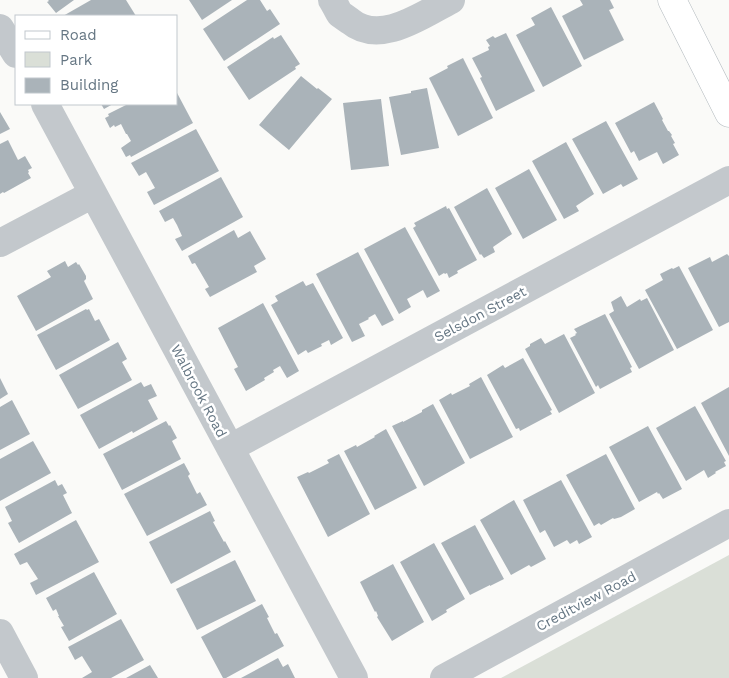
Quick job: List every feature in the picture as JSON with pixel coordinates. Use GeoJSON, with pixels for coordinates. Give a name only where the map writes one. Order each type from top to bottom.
{"type":"FeatureCollection","features":[{"type":"Feature","properties":{"kind":"street"},"geometry":{"type":"LineString","coordinates":[[332,0],[340,14],[355,25],[371,30],[388,30],[404,25],[451,0]]}},
{"type":"Feature","properties":{"kind":"street"},"geometry":{"type":"LineString","coordinates":[[672,0],[729,113]]}},
{"type":"Feature","properties":{"kind":"street"},"geometry":{"type":"LineString","coordinates":[[0,28],[15,52]]}},
{"type":"Feature","properties":{"kind":"street","name":"Walbrook Road"},"geometry":{"type":"LineString","coordinates":[[46,105],[354,678]]}},
{"type":"Feature","properties":{"kind":"street","name":"Selsdon Street"},"geometry":{"type":"LineString","coordinates":[[230,448],[729,180]]}},
{"type":"Feature","properties":{"kind":"street"},"geometry":{"type":"LineString","coordinates":[[0,243],[93,194]]}},
{"type":"Feature","properties":{"kind":"street","name":"Creditview Road"},"geometry":{"type":"LineString","coordinates":[[444,678],[729,523]]}},
{"type":"Feature","properties":{"kind":"street"},"geometry":{"type":"LineString","coordinates":[[0,633],[24,678]]}},
{"type":"Feature","properties":{"kind":"green space"},"geometry":{"type":"Polygon","coordinates":[[[729,555],[729,678],[501,678],[729,555]]]}},
{"type":"Feature","properties":{"kind":"building"},"geometry":{"type":"Polygon","coordinates":[[[48,0],[74,0],[56,13],[47,2],[48,0]]]}},
{"type":"Feature","properties":{"kind":"building"},"geometry":{"type":"Polygon","coordinates":[[[91,0],[126,0],[135,15],[65,15],[91,0]]]}},
{"type":"Feature","properties":{"kind":"building"},"geometry":{"type":"Polygon","coordinates":[[[189,0],[232,0],[202,20],[189,0]]]}},
{"type":"Feature","properties":{"kind":"building"},"geometry":{"type":"Polygon","coordinates":[[[247,0],[260,0],[267,11],[270,9],[280,24],[224,61],[203,29],[247,0]]]}},
{"type":"Feature","properties":{"kind":"building"},"geometry":{"type":"Polygon","coordinates":[[[580,0],[610,0],[614,8],[609,10],[624,40],[584,60],[562,16],[583,5],[580,0]]]}},
{"type":"Feature","properties":{"kind":"building"},"geometry":{"type":"Polygon","coordinates":[[[551,7],[582,66],[543,87],[516,35],[535,25],[531,18],[551,7]]]}},
{"type":"Feature","properties":{"kind":"building"},"geometry":{"type":"Polygon","coordinates":[[[506,33],[535,91],[496,111],[472,58],[489,50],[488,47],[490,46],[486,40],[506,33]]]}},
{"type":"Feature","properties":{"kind":"building"},"geometry":{"type":"Polygon","coordinates":[[[281,35],[300,64],[295,67],[296,69],[249,100],[227,67],[273,37],[274,39],[281,35]]]}},
{"type":"Feature","properties":{"kind":"building"},"geometry":{"type":"Polygon","coordinates":[[[463,58],[493,118],[458,136],[429,78],[463,58]]]}},
{"type":"Feature","properties":{"kind":"building"},"geometry":{"type":"Polygon","coordinates":[[[301,76],[332,99],[289,150],[259,125],[301,76]]]}},
{"type":"Feature","properties":{"kind":"building"},"geometry":{"type":"Polygon","coordinates":[[[427,88],[439,148],[401,155],[389,97],[427,88]]]}},
{"type":"Feature","properties":{"kind":"building"},"geometry":{"type":"Polygon","coordinates":[[[178,95],[193,123],[131,157],[130,155],[126,157],[121,148],[131,141],[121,124],[110,128],[105,118],[109,116],[108,114],[126,105],[178,105],[178,95]]]}},
{"type":"Feature","properties":{"kind":"building"},"geometry":{"type":"Polygon","coordinates":[[[381,99],[389,166],[351,170],[343,103],[381,99]]]}},
{"type":"Feature","properties":{"kind":"building"},"geometry":{"type":"Polygon","coordinates":[[[654,102],[668,131],[672,135],[675,143],[673,144],[679,155],[663,164],[657,152],[639,161],[634,151],[631,153],[615,123],[654,102]]]}},
{"type":"Feature","properties":{"kind":"building"},"geometry":{"type":"Polygon","coordinates":[[[102,105],[111,105],[104,109],[102,105]]]}},
{"type":"Feature","properties":{"kind":"building"},"geometry":{"type":"Polygon","coordinates":[[[0,112],[10,129],[0,134],[0,112]]]}},
{"type":"Feature","properties":{"kind":"building"},"geometry":{"type":"Polygon","coordinates":[[[606,121],[638,179],[623,187],[621,184],[603,194],[572,139],[606,121]]]}},
{"type":"Feature","properties":{"kind":"building"},"geometry":{"type":"Polygon","coordinates":[[[196,129],[219,171],[154,205],[147,192],[155,188],[146,172],[139,176],[131,163],[196,129]]]}},
{"type":"Feature","properties":{"kind":"building"},"geometry":{"type":"Polygon","coordinates":[[[8,140],[18,160],[25,156],[32,168],[28,170],[31,178],[0,194],[0,144],[8,140]]]}},
{"type":"Feature","properties":{"kind":"building"},"geometry":{"type":"Polygon","coordinates":[[[566,142],[594,194],[576,206],[579,211],[564,219],[532,161],[566,142]]]}},
{"type":"Feature","properties":{"kind":"building"},"geometry":{"type":"Polygon","coordinates":[[[529,169],[557,220],[523,239],[495,188],[529,169]]]}},
{"type":"Feature","properties":{"kind":"building"},"geometry":{"type":"Polygon","coordinates":[[[221,177],[243,217],[182,251],[175,239],[182,236],[173,218],[165,222],[159,211],[221,177]]]}},
{"type":"Feature","properties":{"kind":"building"},"geometry":{"type":"Polygon","coordinates":[[[487,188],[512,234],[493,247],[495,252],[484,258],[480,255],[454,207],[487,188]]]}},
{"type":"Feature","properties":{"kind":"building"},"geometry":{"type":"Polygon","coordinates":[[[446,206],[447,209],[449,208],[477,260],[457,271],[458,273],[449,278],[447,273],[439,276],[413,228],[416,226],[414,223],[446,206]]]}},
{"type":"Feature","properties":{"kind":"building"},"geometry":{"type":"Polygon","coordinates":[[[405,227],[440,291],[427,298],[423,290],[407,299],[411,307],[399,314],[364,249],[405,227]]]}},
{"type":"Feature","properties":{"kind":"building"},"geometry":{"type":"Polygon","coordinates":[[[234,230],[238,238],[250,231],[266,259],[254,266],[257,272],[210,297],[205,289],[209,287],[195,263],[192,264],[188,256],[234,230]]]}},
{"type":"Feature","properties":{"kind":"building"},"geometry":{"type":"Polygon","coordinates":[[[358,252],[394,320],[382,326],[375,314],[359,324],[365,336],[352,342],[316,274],[358,252]]]}},
{"type":"Feature","properties":{"kind":"building"},"geometry":{"type":"Polygon","coordinates":[[[727,254],[729,256],[729,322],[719,327],[688,268],[710,257],[712,262],[727,254]]]}},
{"type":"Feature","properties":{"kind":"building"},"geometry":{"type":"Polygon","coordinates":[[[65,261],[68,267],[76,262],[79,264],[86,276],[84,281],[93,299],[36,331],[17,296],[51,277],[47,271],[65,261]]]}},
{"type":"Feature","properties":{"kind":"building"},"geometry":{"type":"Polygon","coordinates":[[[679,266],[713,330],[677,349],[645,290],[663,280],[660,274],[679,266]]]}},
{"type":"Feature","properties":{"kind":"building"},"geometry":{"type":"Polygon","coordinates":[[[303,281],[306,286],[313,283],[343,338],[331,345],[329,340],[308,353],[306,350],[298,355],[271,305],[278,301],[275,296],[303,281]]]}},
{"type":"Feature","properties":{"kind":"building"},"geometry":{"type":"Polygon","coordinates":[[[621,296],[627,307],[640,299],[641,301],[647,298],[674,350],[639,369],[609,314],[614,311],[611,302],[621,296]]]}},
{"type":"Feature","properties":{"kind":"building"},"geometry":{"type":"Polygon","coordinates":[[[263,303],[299,371],[287,378],[280,366],[264,378],[265,380],[246,391],[234,369],[238,367],[218,328],[263,303]]]}},
{"type":"Feature","properties":{"kind":"building"},"geometry":{"type":"Polygon","coordinates":[[[89,309],[95,321],[99,319],[110,340],[56,370],[37,335],[89,309]]]}},
{"type":"Feature","properties":{"kind":"building"},"geometry":{"type":"Polygon","coordinates":[[[605,314],[632,367],[630,368],[632,372],[600,389],[598,385],[596,387],[570,338],[577,333],[574,329],[605,314]]]}},
{"type":"Feature","properties":{"kind":"building"},"geometry":{"type":"Polygon","coordinates":[[[564,334],[595,393],[559,413],[525,349],[541,338],[545,344],[564,334]]]}},
{"type":"Feature","properties":{"kind":"building"},"geometry":{"type":"Polygon","coordinates":[[[118,342],[127,359],[122,362],[132,380],[78,409],[59,375],[118,342]]]}},
{"type":"Feature","properties":{"kind":"building"},"geometry":{"type":"Polygon","coordinates":[[[523,358],[552,410],[550,411],[552,414],[520,431],[519,428],[516,429],[487,375],[503,365],[505,368],[523,358]]]}},
{"type":"Feature","properties":{"kind":"building"},"geometry":{"type":"Polygon","coordinates":[[[481,377],[513,437],[470,459],[439,400],[470,386],[469,384],[481,377]]]}},
{"type":"Feature","properties":{"kind":"building"},"geometry":{"type":"Polygon","coordinates":[[[0,378],[8,394],[0,399],[0,378]]]}},
{"type":"Feature","properties":{"kind":"building"},"geometry":{"type":"Polygon","coordinates":[[[141,382],[144,387],[151,384],[157,396],[148,400],[158,419],[99,449],[80,415],[141,382]]]}},
{"type":"Feature","properties":{"kind":"building"},"geometry":{"type":"Polygon","coordinates":[[[729,387],[729,456],[701,403],[729,387]]]}},
{"type":"Feature","properties":{"kind":"building"},"geometry":{"type":"Polygon","coordinates":[[[12,400],[30,434],[0,450],[0,407],[12,400]]]}},
{"type":"Feature","properties":{"kind":"building"},"geometry":{"type":"Polygon","coordinates":[[[433,404],[465,463],[424,486],[392,426],[422,412],[422,410],[433,404]]]}},
{"type":"Feature","properties":{"kind":"building"},"geometry":{"type":"Polygon","coordinates":[[[695,406],[726,461],[724,462],[726,466],[708,478],[704,470],[686,481],[656,428],[695,406]]]}},
{"type":"Feature","properties":{"kind":"building"},"geometry":{"type":"Polygon","coordinates":[[[166,421],[177,438],[172,441],[181,459],[122,490],[103,454],[166,421]]]}},
{"type":"Feature","properties":{"kind":"building"},"geometry":{"type":"Polygon","coordinates":[[[648,426],[682,489],[663,499],[657,492],[639,502],[609,447],[648,426]]]}},
{"type":"Feature","properties":{"kind":"building"},"geometry":{"type":"Polygon","coordinates":[[[386,429],[417,488],[375,510],[344,451],[356,445],[357,447],[386,429]]]}},
{"type":"Feature","properties":{"kind":"building"},"geometry":{"type":"Polygon","coordinates":[[[33,441],[51,473],[0,501],[0,459],[33,441]]]}},
{"type":"Feature","properties":{"kind":"building"},"geometry":{"type":"Polygon","coordinates":[[[339,454],[370,514],[328,537],[297,477],[329,463],[327,460],[339,454]]]}},
{"type":"Feature","properties":{"kind":"building"},"geometry":{"type":"Polygon","coordinates":[[[606,454],[635,509],[621,517],[613,518],[601,525],[599,523],[594,526],[566,475],[606,454]]]}},
{"type":"Feature","properties":{"kind":"building"},"geometry":{"type":"Polygon","coordinates":[[[184,463],[197,494],[200,492],[207,505],[147,536],[124,494],[184,463]]]}},
{"type":"Feature","properties":{"kind":"building"},"geometry":{"type":"Polygon","coordinates":[[[55,480],[58,486],[62,484],[67,493],[63,495],[72,513],[19,543],[8,523],[12,521],[5,507],[55,480]]]}},
{"type":"Feature","properties":{"kind":"building"},"geometry":{"type":"Polygon","coordinates":[[[561,480],[592,537],[579,544],[577,540],[570,544],[567,540],[554,547],[545,530],[540,533],[523,500],[561,480]]]}},
{"type":"Feature","properties":{"kind":"building"},"geometry":{"type":"Polygon","coordinates":[[[514,500],[546,559],[531,567],[529,565],[511,575],[480,520],[514,500]]]}},
{"type":"Feature","properties":{"kind":"building"},"geometry":{"type":"Polygon","coordinates":[[[210,511],[215,521],[213,522],[231,552],[171,584],[149,542],[210,511]]]}},
{"type":"Feature","properties":{"kind":"building"},"geometry":{"type":"Polygon","coordinates":[[[76,520],[99,562],[36,595],[30,583],[38,579],[27,562],[20,565],[14,554],[76,520]]]}},
{"type":"Feature","properties":{"kind":"building"},"geometry":{"type":"Polygon","coordinates":[[[475,525],[504,579],[470,595],[441,543],[475,525]]]}},
{"type":"Feature","properties":{"kind":"building"},"geometry":{"type":"Polygon","coordinates":[[[434,543],[465,599],[432,621],[400,562],[434,543]]]}},
{"type":"Feature","properties":{"kind":"building"},"geometry":{"type":"Polygon","coordinates":[[[235,560],[256,601],[197,630],[176,589],[235,560]]]}},
{"type":"Feature","properties":{"kind":"building"},"geometry":{"type":"Polygon","coordinates":[[[393,564],[424,622],[392,641],[377,617],[376,611],[360,582],[393,564]]]}},
{"type":"Feature","properties":{"kind":"building"},"geometry":{"type":"Polygon","coordinates":[[[94,572],[117,614],[69,641],[61,627],[64,626],[56,609],[53,611],[46,598],[94,572]]]}},
{"type":"Feature","properties":{"kind":"building"},"geometry":{"type":"Polygon","coordinates":[[[262,604],[275,634],[277,633],[284,646],[223,678],[201,637],[262,604]]]}},
{"type":"Feature","properties":{"kind":"building"},"geometry":{"type":"Polygon","coordinates":[[[121,619],[144,660],[111,678],[82,678],[92,672],[82,656],[75,660],[68,647],[121,619]]]}},
{"type":"Feature","properties":{"kind":"building"},"geometry":{"type":"Polygon","coordinates":[[[278,658],[283,667],[288,664],[295,678],[241,678],[278,658]]]}},
{"type":"Feature","properties":{"kind":"building"},"geometry":{"type":"Polygon","coordinates":[[[150,665],[158,678],[126,678],[150,665]]]}}]}
